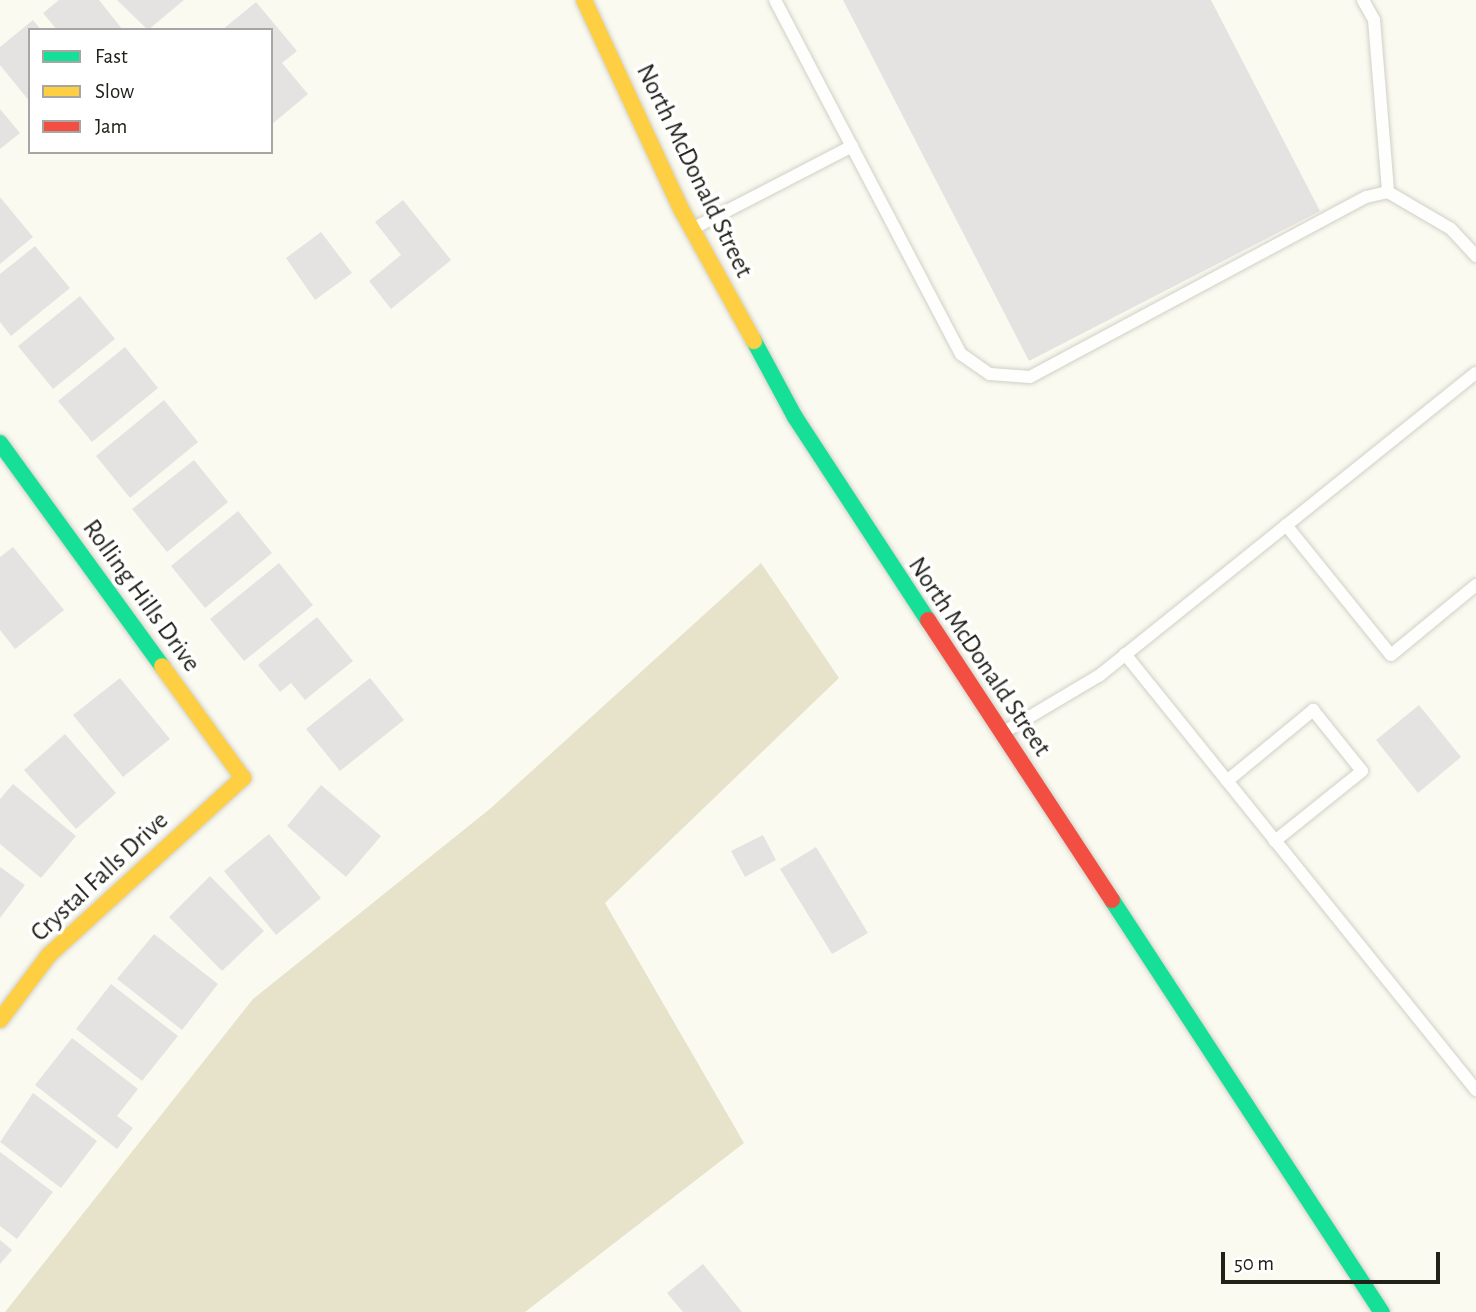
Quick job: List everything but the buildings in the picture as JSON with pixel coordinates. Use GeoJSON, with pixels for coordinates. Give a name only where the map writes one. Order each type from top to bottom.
{"type":"FeatureCollection","features":[{"type":"Feature","properties":{"kind":"main road","name":"North McDonald Street"},"geometry":{"type":"LineString","coordinates":[[584,0],[692,229],[795,417],[1382,1312]]}},
{"type":"Feature","properties":{"kind":"main road","name":"Rolling Hills Drive"},"geometry":{"type":"LineString","coordinates":[[0,443],[243,778]]}},
{"type":"Feature","properties":{"kind":"main road","name":"Crystal Falls Drive"},"geometry":{"type":"LineString","coordinates":[[0,1020],[49,955],[243,778]]}},
{"type":"Feature","properties":{"kind":"lane"},"geometry":{"type":"LineString","coordinates":[[775,0],[961,354],[990,374],[1030,377],[1366,197],[1388,192],[1451,229],[1476,256]]}},
{"type":"Feature","properties":{"kind":"lane"},"geometry":{"type":"LineString","coordinates":[[1363,0],[1374,20],[1388,192]]}},
{"type":"Feature","properties":{"kind":"lane"},"geometry":{"type":"LineString","coordinates":[[692,229],[852,146]]}},
{"type":"Feature","properties":{"kind":"lane"},"geometry":{"type":"LineString","coordinates":[[1001,734],[1125,654],[1476,373]]}},
{"type":"Feature","properties":{"kind":"lane"},"geometry":{"type":"LineString","coordinates":[[1286,525],[1391,655],[1476,585]]}},
{"type":"Feature","properties":{"kind":"lane"},"geometry":{"type":"LineString","coordinates":[[1125,654],[1476,1090]]}},
{"type":"Feature","properties":{"kind":"lane"},"geometry":{"type":"LineString","coordinates":[[1227,780],[1313,710],[1362,771],[1275,841]]}},
{"type":"Feature","properties":{"kind":"shaded area"},"geometry":{"type":"Polygon","coordinates":[[[761,563],[839,678],[605,903],[744,1143],[525,1312],[5,1312],[253,999],[491,808],[761,563]]]}},
{"type":"Feature","properties":{"kind":"traffic: fast"},"geometry":{"type":"LineString","coordinates":[[754,341],[795,417],[928,620]]}},
{"type":"Feature","properties":{"kind":"traffic: fast"},"geometry":{"type":"LineString","coordinates":[[0,443],[162,666]]}},
{"type":"Feature","properties":{"kind":"traffic: fast"},"geometry":{"type":"LineString","coordinates":[[1112,900],[1382,1312]]}},
{"type":"Feature","properties":{"kind":"traffic: slow"},"geometry":{"type":"LineString","coordinates":[[584,0],[681,209],[754,341]]}},
{"type":"Feature","properties":{"kind":"traffic: slow"},"geometry":{"type":"LineString","coordinates":[[0,1020],[49,955],[243,778],[162,666]]}},
{"type":"Feature","properties":{"kind":"traffic: jam"},"geometry":{"type":"LineString","coordinates":[[928,620],[1112,900]]}}]}
